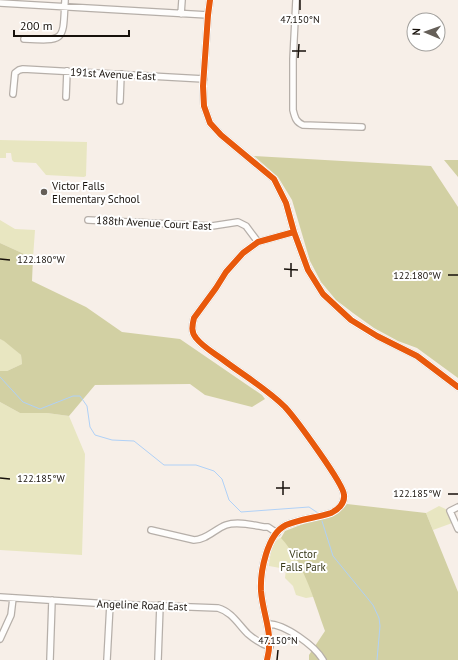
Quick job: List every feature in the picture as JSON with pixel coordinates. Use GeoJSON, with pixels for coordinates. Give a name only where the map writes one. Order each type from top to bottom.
{"type":"FeatureCollection","features":[{"type":"Feature","properties":{"kind":"street"},"geometry":{"type":"LineString","coordinates":[[24,40],[50,40],[56,38],[64,29],[65,0]]}},
{"type":"Feature","properties":{"kind":"street"},"geometry":{"type":"LineString","coordinates":[[182,0],[182,14]]}},
{"type":"Feature","properties":{"kind":"street"},"geometry":{"type":"LineString","coordinates":[[210,0],[204,79],[204,106],[210,122],[220,135],[274,179],[286,203],[294,232],[308,270],[324,294],[342,313],[377,336],[417,356],[458,387]]}},
{"type":"Feature","properties":{"kind":"street"},"geometry":{"type":"LineString","coordinates":[[296,0],[293,59],[293,110],[295,118],[303,125],[362,127]]}},
{"type":"Feature","properties":{"kind":"street"},"geometry":{"type":"LineString","coordinates":[[0,3],[64,8],[208,15]]}},
{"type":"Feature","properties":{"kind":"street","name":"191st Avenue East"},"geometry":{"type":"LineString","coordinates":[[13,94],[15,73],[23,69],[204,79]]}},
{"type":"Feature","properties":{"kind":"street"},"geometry":{"type":"LineString","coordinates":[[66,97],[67,71]]}},
{"type":"Feature","properties":{"kind":"street"},"geometry":{"type":"LineString","coordinates":[[120,101],[121,74]]}},
{"type":"Feature","properties":{"kind":"street","name":"188th Avenue Court East"},"geometry":{"type":"LineString","coordinates":[[88,220],[212,226],[238,222],[246,226],[258,242]]}},
{"type":"Feature","properties":{"kind":"street"},"geometry":{"type":"LineString","coordinates":[[267,660],[270,647],[268,624],[262,600],[261,585],[268,547],[276,533],[285,526],[294,522],[333,512],[340,507],[343,501],[344,491],[335,475],[285,407],[204,345],[197,339],[192,328],[194,318],[236,260],[258,242],[294,232]]}},
{"type":"Feature","properties":{"kind":"street"},"geometry":{"type":"LineString","coordinates":[[458,507],[450,511],[458,529]]}},
{"type":"Feature","properties":{"kind":"street"},"geometry":{"type":"LineString","coordinates":[[151,530],[194,540],[202,539],[219,528],[230,524],[264,526],[276,533]]}},
{"type":"Feature","properties":{"kind":"street","name":"Angeline Road East"},"geometry":{"type":"LineString","coordinates":[[0,597],[110,604],[160,605],[222,610],[232,616],[256,641],[270,647]]}},
{"type":"Feature","properties":{"kind":"street"},"geometry":{"type":"LineString","coordinates":[[0,639],[11,615],[13,598]]}},
{"type":"Feature","properties":{"kind":"street"},"geometry":{"type":"LineString","coordinates":[[50,660],[52,600]]}},
{"type":"Feature","properties":{"kind":"street"},"geometry":{"type":"LineString","coordinates":[[107,660],[110,604]]}},
{"type":"Feature","properties":{"kind":"street"},"geometry":{"type":"LineString","coordinates":[[158,660],[160,605]]}},
{"type":"Feature","properties":{"kind":"street"},"geometry":{"type":"LineString","coordinates":[[268,624],[276,624],[289,631],[304,641],[324,660]]}},
{"type":"Feature","properties":{"kind":"shaded area"},"geometry":{"type":"Polygon","coordinates":[[[0,140],[87,142],[86,176],[46,175],[36,163],[14,162],[12,160],[11,153],[6,153],[6,158],[0,158],[0,140]]]}},
{"type":"Feature","properties":{"kind":"shaded area"},"geometry":{"type":"Polygon","coordinates":[[[0,220],[15,229],[35,230],[33,258],[0,243],[0,220]]]}},
{"type":"Feature","properties":{"kind":"shaded area"},"geometry":{"type":"Polygon","coordinates":[[[0,339],[4,340],[21,355],[22,364],[7,371],[0,371],[0,339]]]}},
{"type":"Feature","properties":{"kind":"shaded area"},"geometry":{"type":"Polygon","coordinates":[[[0,402],[20,413],[47,413],[69,416],[85,454],[82,555],[0,550],[0,402]]]}},
{"type":"Feature","properties":{"kind":"shaded area"},"geometry":{"type":"Polygon","coordinates":[[[439,506],[450,511],[455,522],[433,530],[426,513],[439,506]]]}},
{"type":"Feature","properties":{"kind":"shaded area"},"geometry":{"type":"Polygon","coordinates":[[[283,537],[290,537],[318,596],[306,598],[296,595],[293,586],[285,578],[286,569],[269,566],[272,550],[277,540],[283,537]]]}},
{"type":"Feature","properties":{"kind":"green space"},"geometry":{"type":"Polygon","coordinates":[[[254,156],[431,166],[458,207],[458,378],[417,348],[398,341],[374,328],[336,300],[321,282],[310,261],[292,200],[278,177],[254,156]]]}},
{"type":"Feature","properties":{"kind":"green space"},"geometry":{"type":"Polygon","coordinates":[[[444,160],[458,160],[458,177],[444,160]]]}},
{"type":"Feature","properties":{"kind":"green space"},"geometry":{"type":"Polygon","coordinates":[[[0,243],[33,258],[32,281],[86,307],[122,332],[180,339],[262,395],[265,399],[252,407],[205,395],[190,384],[95,385],[69,416],[47,413],[20,413],[0,402],[0,371],[7,371],[22,364],[21,355],[0,339],[0,243]]]}},
{"type":"Feature","properties":{"kind":"green space","name":"Victor Falls Park"},"geometry":{"type":"Polygon","coordinates":[[[347,504],[426,513],[458,592],[458,660],[309,660],[309,655],[325,631],[308,582],[296,559],[281,538],[285,531],[330,516],[338,512],[347,504]]]}},
{"type":"Feature","properties":{"kind":"waterway"},"geometry":{"type":"LineString","coordinates":[[0,377],[23,402],[40,409],[73,396],[80,396],[87,406],[90,427],[95,435],[112,440],[134,441],[164,465],[196,465],[214,471],[222,479],[229,500],[241,512],[309,507],[318,513]]}},
{"type":"Feature","properties":{"kind":"waterway"},"geometry":{"type":"LineString","coordinates":[[322,521],[333,556],[373,605],[379,618],[380,626],[377,660]]}},
{"type":"Feature","properties":{"kind":"cycle path"},"geometry":{"type":"LineString","coordinates":[[210,0],[203,86],[204,106],[210,123],[221,135],[274,179],[286,203],[294,232],[308,270],[323,294],[351,320],[377,336],[417,356],[458,387]]}},
{"type":"Feature","properties":{"kind":"cycle path"},"geometry":{"type":"LineString","coordinates":[[267,660],[269,651],[269,633],[262,600],[261,583],[263,564],[269,545],[279,530],[286,525],[325,515],[336,510],[342,503],[344,495],[328,465],[285,407],[263,388],[202,344],[194,336],[192,326],[194,318],[226,272],[243,253],[258,242],[294,232]]}},
{"type":"Feature","properties":{"kind":"place","name":"Victor Falls Elementary School"},"geometry":{"type":"Point","coordinates":[44,192]}}]}
